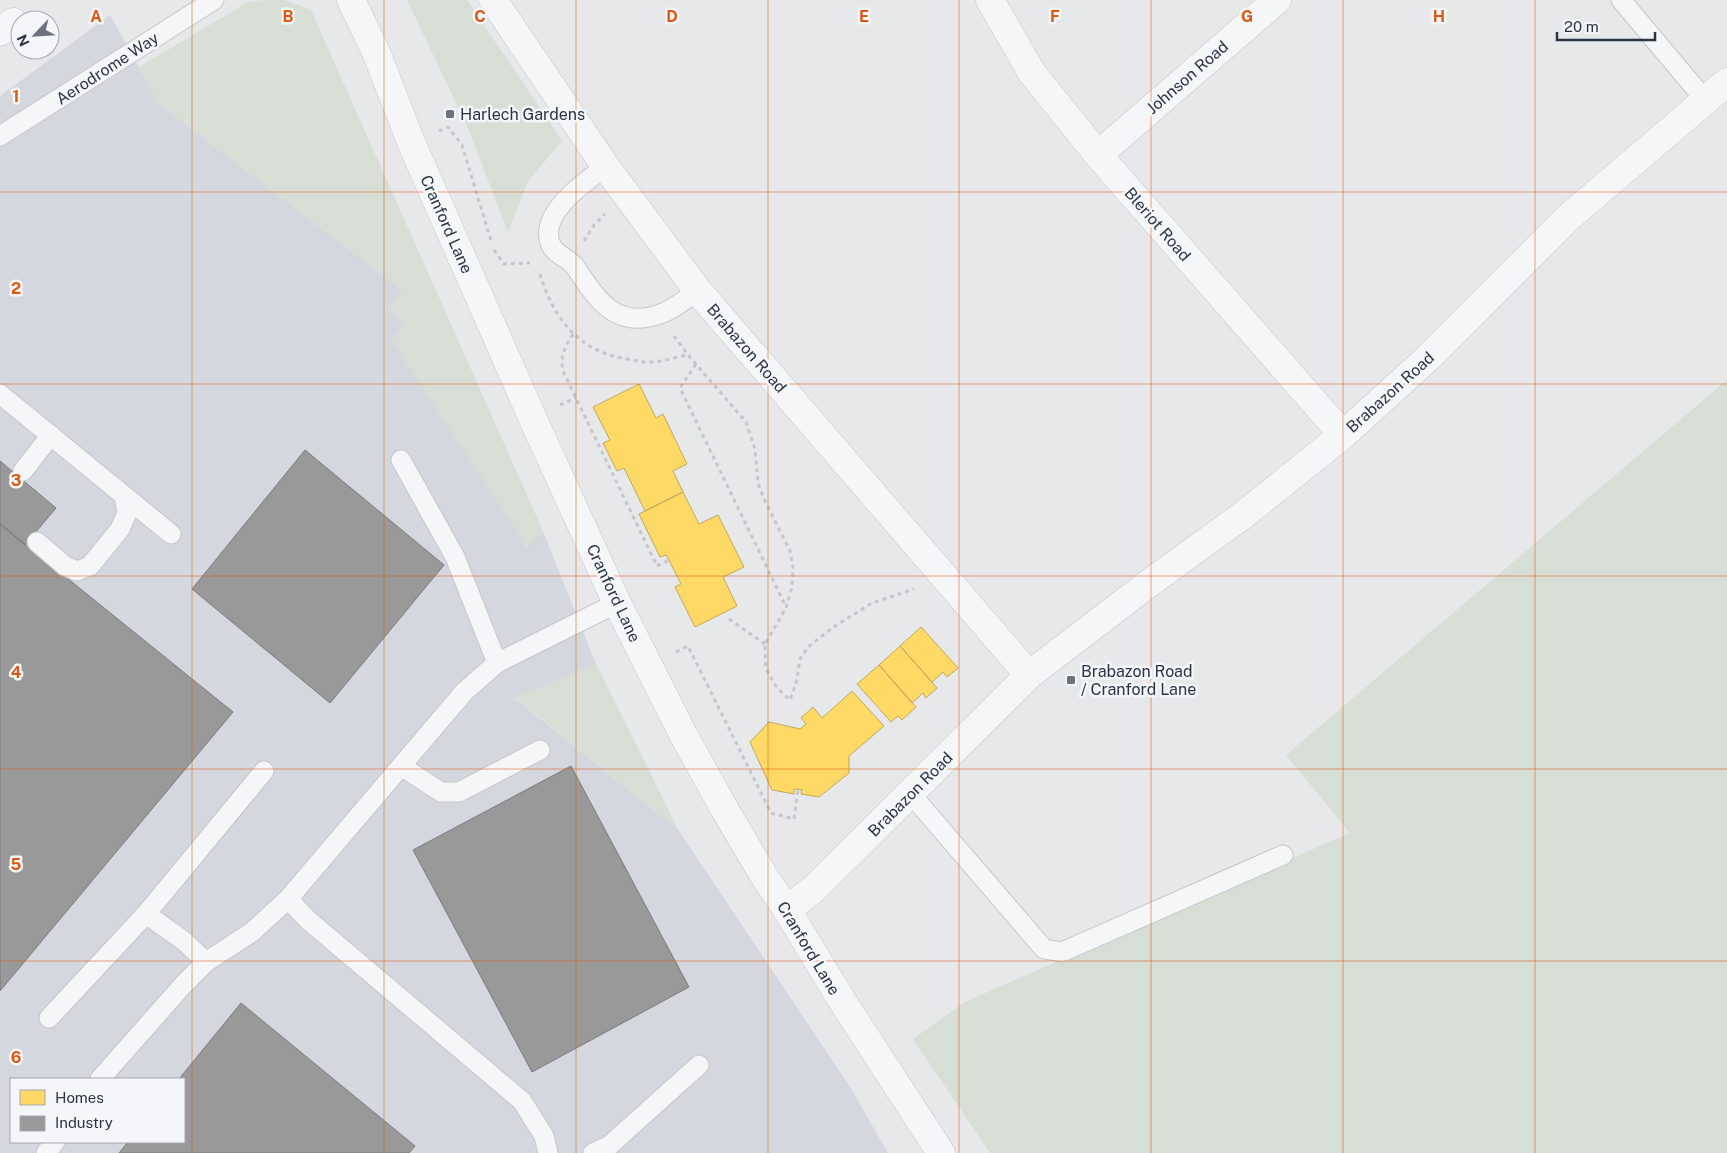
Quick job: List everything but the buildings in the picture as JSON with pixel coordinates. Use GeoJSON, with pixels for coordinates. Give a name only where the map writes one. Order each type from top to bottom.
{"type":"FeatureCollection","features":[{"type":"Feature","properties":{"kind":"street","name":"Cranford Lane"},"geometry":{"type":"LineString","coordinates":[[351,0],[376,52],[411,142],[513,374],[617,603],[684,736],[764,876],[941,1153]]}},
{"type":"Feature","properties":{"kind":"street","name":"Brabazon Road"},"geometry":{"type":"LineString","coordinates":[[493,0],[606,167],[698,291],[1030,675]]}},
{"type":"Feature","properties":{"kind":"street","name":"Bleriot Road"},"geometry":{"type":"LineString","coordinates":[[990,0],[1032,73],[1098,155],[1343,435]]}},
{"type":"Feature","properties":{"kind":"street","name":"Johnson Road"},"geometry":{"type":"LineString","coordinates":[[1098,155],[1276,0]]}},
{"type":"Feature","properties":{"kind":"street","name":"Brabazon Road"},"geometry":{"type":"LineString","coordinates":[[787,910],[816,887],[1030,675],[1152,580],[1242,516],[1343,435],[1429,357],[1570,216],[1727,82]]}},
{"type":"Feature","properties":{"kind":"lane","name":"Aerodrome Way"},"geometry":{"type":"LineString","coordinates":[[0,136],[214,0]]}},
{"type":"Feature","properties":{"kind":"lane"},"geometry":{"type":"LineString","coordinates":[[1621,0],[1705,100]]}},
{"type":"Feature","properties":{"kind":"lane"},"geometry":{"type":"LineString","coordinates":[[606,167],[582,184],[557,208],[549,228],[550,244],[556,252],[574,264],[594,296],[614,314],[638,319],[663,313],[698,291]]}},
{"type":"Feature","properties":{"kind":"lane"},"geometry":{"type":"LineString","coordinates":[[0,394],[171,534]]}},
{"type":"Feature","properties":{"kind":"lane"},"geometry":{"type":"LineString","coordinates":[[23,471],[51,435]]}},
{"type":"Feature","properties":{"kind":"lane"},"geometry":{"type":"LineString","coordinates":[[401,460],[456,557],[497,663]]}},
{"type":"Feature","properties":{"kind":"lane"},"geometry":{"type":"LineString","coordinates":[[37,542],[66,566],[77,571],[90,566],[120,529],[124,521],[127,513],[124,496]]}},
{"type":"Feature","properties":{"kind":"lane"},"geometry":{"type":"LineString","coordinates":[[101,1078],[183,985],[206,962],[252,932],[288,899],[464,692],[497,663],[617,603]]}},
{"type":"Feature","properties":{"kind":"lane"},"geometry":{"type":"LineString","coordinates":[[401,766],[441,792],[459,792],[540,750]]}},
{"type":"Feature","properties":{"kind":"lane"},"geometry":{"type":"LineString","coordinates":[[49,1018],[146,914],[264,771]]}},
{"type":"Feature","properties":{"kind":"lane"},"geometry":{"type":"LineString","coordinates":[[910,793],[1044,949],[1062,952],[1284,855]]}},
{"type":"Feature","properties":{"kind":"lane"},"geometry":{"type":"LineString","coordinates":[[288,899],[308,920],[522,1101],[544,1136],[548,1153]]}},
{"type":"Feature","properties":{"kind":"lane"},"geometry":{"type":"LineString","coordinates":[[146,914],[184,941],[206,962]]}},
{"type":"Feature","properties":{"kind":"lane"},"geometry":{"type":"LineString","coordinates":[[593,1153],[610,1146],[699,1065]]}},
{"type":"Feature","properties":{"kind":"path"},"geometry":{"type":"LineString","coordinates":[[574,264],[583,242],[594,225],[628,197]]}},
{"type":"Feature","properties":{"kind":"path"},"geometry":{"type":"LineString","coordinates":[[663,313],[674,336],[746,422],[755,449],[758,483],[790,551],[793,568],[792,588],[786,608],[765,644],[766,669],[776,688],[790,700],[796,683],[800,659],[808,647],[832,628],[872,603],[947,579]]}},
{"type":"Feature","properties":{"kind":"path"},"geometry":{"type":"LineString","coordinates":[[573,334],[564,350],[561,361],[563,371],[605,452],[657,566],[669,560]]}},
{"type":"Feature","properties":{"kind":"path"},"geometry":{"type":"LineString","coordinates":[[696,364],[680,388],[786,608]]}},
{"type":"Feature","properties":{"kind":"path"},"geometry":{"type":"LineString","coordinates":[[728,620],[765,644]]}},
{"type":"Feature","properties":{"kind":"path"},"geometry":{"type":"LineString","coordinates":[[688,646],[771,813],[794,819],[798,790]]}},
{"type":"Feature","properties":{"kind":"shaded area"},"geometry":{"type":"Polygon","coordinates":[[[285,0],[311,10],[543,531],[528,547],[391,340],[405,324],[387,308],[403,291],[159,104],[139,67],[248,2],[285,0]]]}},
{"type":"Feature","properties":{"kind":"shaded area"},"geometry":{"type":"Polygon","coordinates":[[[407,0],[467,0],[562,141],[528,181],[508,232],[468,128],[407,0]]]}},
{"type":"Feature","properties":{"kind":"shaded area"},"geometry":{"type":"Polygon","coordinates":[[[110,15],[159,104],[403,291],[405,324],[527,547],[543,531],[596,664],[515,698],[679,831],[850,1087],[888,1153],[0,1153],[0,96],[49,60],[60,60],[60,52],[110,15]]]}},
{"type":"Feature","properties":{"kind":"shaded area"},"geometry":{"type":"Polygon","coordinates":[[[1727,380],[1727,1153],[990,1153],[913,1039],[965,1002],[1350,833],[1286,755],[1727,380]]]}},
{"type":"Feature","properties":{"kind":"shaded area"},"geometry":{"type":"Polygon","coordinates":[[[596,664],[679,831],[515,697],[596,664]]]}},
{"type":"Feature","properties":{"kind":"place","name":"Harlech Gardens"},"geometry":{"type":"Point","coordinates":[450,114]}},
{"type":"Feature","properties":{"kind":"place","name":"Brabazon Road / Cranford Lane"},"geometry":{"type":"Point","coordinates":[1071,680]}}]}
